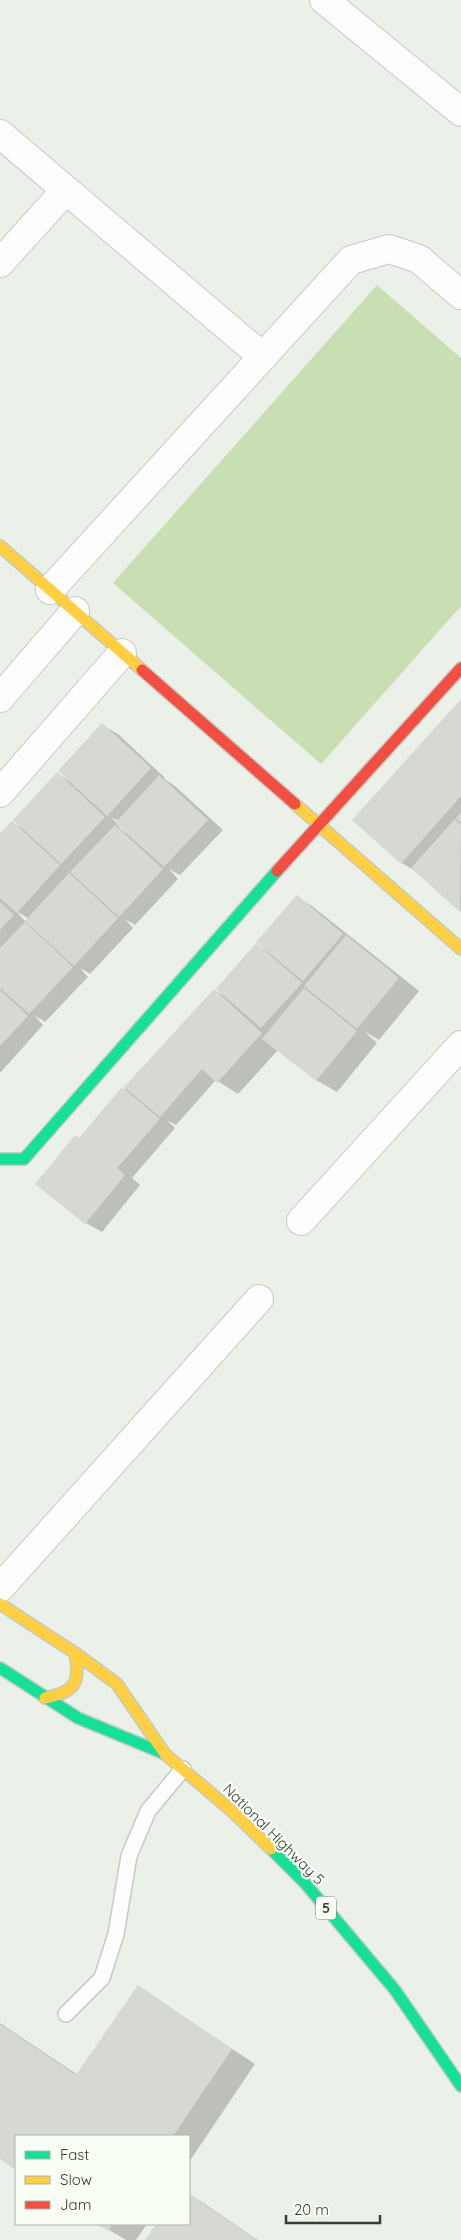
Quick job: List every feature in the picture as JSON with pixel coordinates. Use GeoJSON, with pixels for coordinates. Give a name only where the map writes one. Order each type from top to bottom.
{"type":"FeatureCollection","features":[{"type":"Feature","properties":{"kind":"main road"},"geometry":{"type":"LineString","coordinates":[[0,546],[461,949]]}},
{"type":"Feature","properties":{"kind":"main road"},"geometry":{"type":"LineString","coordinates":[[0,1159],[24,1159],[318,824],[461,668]]}},
{"type":"Feature","properties":{"kind":"main road","name":"National Highway 5"},"geometry":{"type":"LineString","coordinates":[[0,1604],[75,1653],[116,1684],[165,1754],[234,1813],[305,1883],[395,1990],[461,2086]]}},
{"type":"Feature","properties":{"kind":"main road"},"geometry":{"type":"LineString","coordinates":[[45,1698],[62,1696],[73,1688],[80,1672],[75,1653]]}},
{"type":"Feature","properties":{"kind":"main road","name":"National Highway 5"},"geometry":{"type":"LineString","coordinates":[[0,1668],[78,1718],[165,1754]]}},
{"type":"Feature","properties":{"kind":"street"},"geometry":{"type":"LineString","coordinates":[[324,0],[461,112]]}},
{"type":"Feature","properties":{"kind":"street"},"geometry":{"type":"LineString","coordinates":[[0,134],[263,357]]}},
{"type":"Feature","properties":{"kind":"street"},"geometry":{"type":"LineString","coordinates":[[0,263],[65,190]]}},
{"type":"Feature","properties":{"kind":"street"},"geometry":{"type":"LineString","coordinates":[[50,590],[351,260],[389,249],[419,259],[461,295]]}},
{"type":"Feature","properties":{"kind":"street"},"geometry":{"type":"LineString","coordinates":[[0,698],[75,611]]}},
{"type":"Feature","properties":{"kind":"street"},"geometry":{"type":"LineString","coordinates":[[0,793],[122,653]]}},
{"type":"Feature","properties":{"kind":"street"},"geometry":{"type":"LineString","coordinates":[[301,1220],[461,1045]]}},
{"type":"Feature","properties":{"kind":"street"},"geometry":{"type":"LineString","coordinates":[[0,1588],[259,1299]]}},
{"type":"Feature","properties":{"kind":"lane"},"geometry":{"type":"LineString","coordinates":[[66,2014],[102,1978],[116,1934],[128,1856],[148,1811],[183,1769]]}},
{"type":"Feature","properties":{"kind":"green space"},"geometry":{"type":"Polygon","coordinates":[[[377,285],[461,358],[461,606],[321,764],[113,583],[377,285]]]}},
{"type":"Feature","properties":{"kind":"building"},"geometry":{"type":"Polygon","coordinates":[[[461,699],[461,796],[401,864],[352,820],[461,699]]]}},
{"type":"Feature","properties":{"kind":"building"},"geometry":{"type":"Polygon","coordinates":[[[102,723],[151,768],[107,816],[58,771],[102,723]]]}},
{"type":"Feature","properties":{"kind":"building"},"geometry":{"type":"Polygon","coordinates":[[[57,772],[105,817],[61,864],[13,820],[57,772]]]}},
{"type":"Feature","properties":{"kind":"building"},"geometry":{"type":"Polygon","coordinates":[[[159,775],[208,820],[164,867],[115,823],[159,775]]]}},
{"type":"Feature","properties":{"kind":"building"},"geometry":{"type":"Polygon","coordinates":[[[461,812],[461,823],[456,818],[461,812]]]}},
{"type":"Feature","properties":{"kind":"building"},"geometry":{"type":"Polygon","coordinates":[[[455,819],[461,825],[460,912],[411,868],[455,819]]]}},
{"type":"Feature","properties":{"kind":"building"},"geometry":{"type":"Polygon","coordinates":[[[12,821],[60,865],[17,913],[0,898],[0,833],[12,821]]]}},
{"type":"Feature","properties":{"kind":"building"},"geometry":{"type":"Polygon","coordinates":[[[115,825],[163,869],[119,917],[70,872],[115,825]]]}},
{"type":"Feature","properties":{"kind":"building"},"geometry":{"type":"Polygon","coordinates":[[[69,873],[118,918],[74,966],[25,921],[69,873]]]}},
{"type":"Feature","properties":{"kind":"building"},"geometry":{"type":"Polygon","coordinates":[[[297,895],[343,934],[303,981],[256,942],[297,895]]]}},
{"type":"Feature","properties":{"kind":"building"},"geometry":{"type":"Polygon","coordinates":[[[0,902],[14,915],[0,930],[0,902]]]}},
{"type":"Feature","properties":{"kind":"building"},"geometry":{"type":"Polygon","coordinates":[[[25,922],[73,967],[29,1014],[0,988],[0,948],[25,922]]]}},
{"type":"Feature","properties":{"kind":"building"},"geometry":{"type":"Polygon","coordinates":[[[346,935],[399,978],[357,1029],[304,986],[346,935]]]}},
{"type":"Feature","properties":{"kind":"building"},"geometry":{"type":"Polygon","coordinates":[[[256,943],[302,983],[261,1028],[216,989],[256,943]]]}},
{"type":"Feature","properties":{"kind":"building"},"geometry":{"type":"Polygon","coordinates":[[[304,988],[357,1031],[316,1081],[262,1039],[304,988]]]}},
{"type":"Feature","properties":{"kind":"building"},"geometry":{"type":"Polygon","coordinates":[[[214,989],[262,1033],[217,1083],[202,1069],[160,1117],[124,1087],[214,989]]]}},
{"type":"Feature","properties":{"kind":"building"},"geometry":{"type":"Polygon","coordinates":[[[0,990],[28,1016],[0,1046],[0,990]]]}},
{"type":"Feature","properties":{"kind":"building"},"geometry":{"type":"Polygon","coordinates":[[[122,1087],[160,1119],[117,1168],[125,1175],[85,1224],[35,1184],[75,1135],[79,1138],[122,1087]]]}},
{"type":"Feature","properties":{"kind":"building"},"geometry":{"type":"Polygon","coordinates":[[[138,1985],[232,2049],[174,2135],[15,2135],[15,2169],[0,2159],[0,2024],[76,2075],[138,1985]]]}},
{"type":"Feature","properties":{"kind":"building"},"geometry":{"type":"Polygon","coordinates":[[[190,2195],[257,2240],[145,2240],[155,2225],[190,2225],[190,2195]]]}},
{"type":"Feature","properties":{"kind":"building"},"geometry":{"type":"Polygon","coordinates":[[[99,2225],[112,2225],[108,2231],[99,2225]]]}},
{"type":"Feature","properties":{"kind":"traffic: fast"},"geometry":{"type":"LineString","coordinates":[[0,1159],[24,1159],[277,871]]}},
{"type":"Feature","properties":{"kind":"traffic: fast"},"geometry":{"type":"LineString","coordinates":[[0,1668],[78,1718],[165,1754]]}},
{"type":"Feature","properties":{"kind":"traffic: fast"},"geometry":{"type":"LineString","coordinates":[[271,1849],[305,1883],[395,1990],[461,2086]]}},
{"type":"Feature","properties":{"kind":"traffic: slow"},"geometry":{"type":"LineString","coordinates":[[0,546],[142,670]]}},
{"type":"Feature","properties":{"kind":"traffic: slow"},"geometry":{"type":"LineString","coordinates":[[295,804],[461,949]]}},
{"type":"Feature","properties":{"kind":"traffic: slow"},"geometry":{"type":"LineString","coordinates":[[0,1604],[75,1653],[117,1684],[165,1754],[234,1813],[271,1849]]}},
{"type":"Feature","properties":{"kind":"traffic: slow"},"geometry":{"type":"LineString","coordinates":[[45,1698],[63,1693],[74,1684],[77,1672],[75,1653]]}},
{"type":"Feature","properties":{"kind":"traffic: jam"},"geometry":{"type":"LineString","coordinates":[[277,871],[461,668]]}},
{"type":"Feature","properties":{"kind":"traffic: jam"},"geometry":{"type":"LineString","coordinates":[[142,670],[295,804]]}}]}
